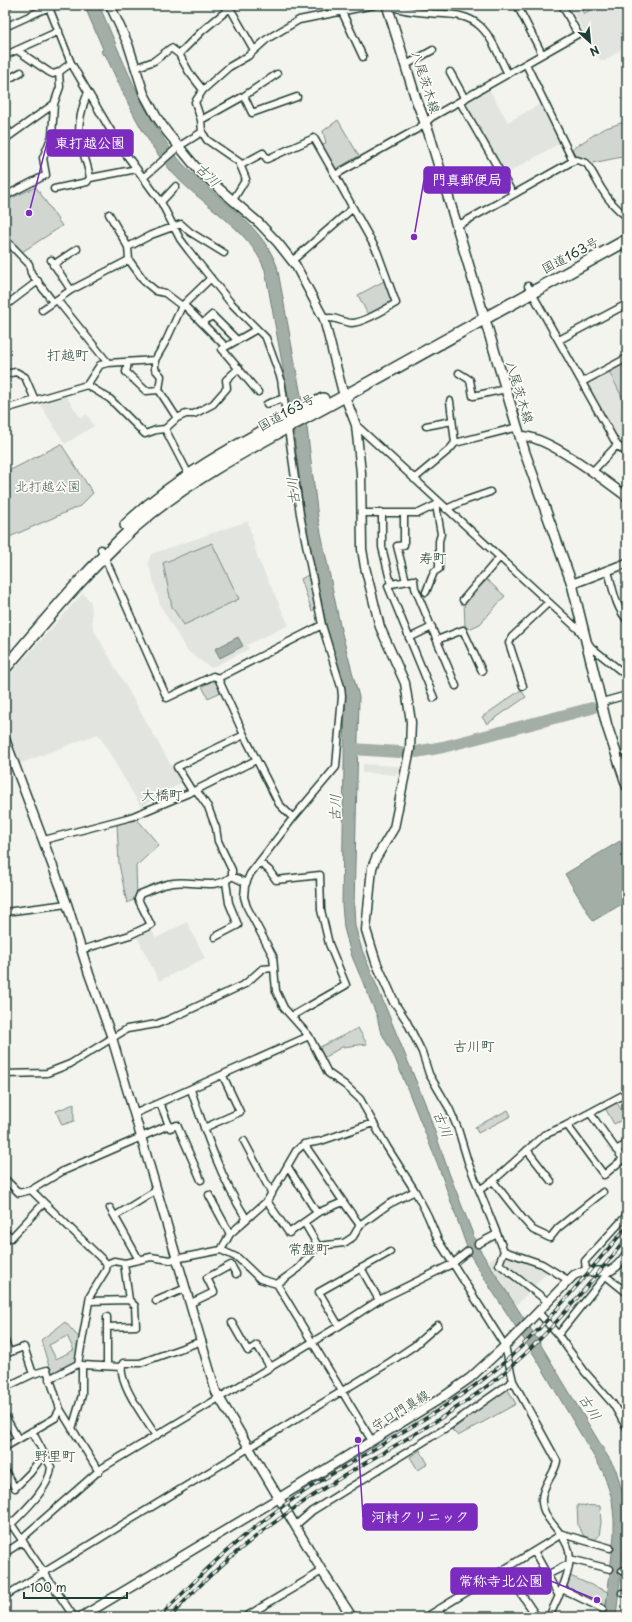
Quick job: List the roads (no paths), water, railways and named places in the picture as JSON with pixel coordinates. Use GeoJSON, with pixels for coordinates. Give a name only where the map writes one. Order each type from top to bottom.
{"type":"FeatureCollection","features":[{"type":"Feature","properties":{"kind":"highway","name":"国道163号"},"geometry":{"type":"LineString","coordinates":[[5,657],[102,553],[157,498],[189,475],[223,454],[289,422],[483,316],[627,232]]}},
{"type":"Feature","properties":{"kind":"highway","name":"国道163号"},"geometry":{"type":"LineString","coordinates":[[530,289],[627,240]]}},
{"type":"Feature","properties":{"kind":"highway","name":"国道163号"},"geometry":{"type":"LineString","coordinates":[[5,668],[102,553],[198,479],[289,422]]}},
{"type":"Feature","properties":{"kind":"main road","name":"八尾茨木線"},"geometry":{"type":"LineString","coordinates":[[388,5],[457,226],[525,453],[572,584],[616,756],[627,786]]}},
{"type":"Feature","properties":{"kind":"street"},"geometry":{"type":"LineString","coordinates":[[5,7],[9,5]]}},
{"type":"Feature","properties":{"kind":"street"},"geometry":{"type":"LineString","coordinates":[[110,5],[121,28],[144,94],[156,116],[178,147],[200,171],[259,223],[292,260],[324,319],[339,395],[356,425],[414,479],[438,504],[446,509],[580,631],[596,651],[627,676]]}},
{"type":"Feature","properties":{"kind":"street"},"geometry":{"type":"LineString","coordinates":[[233,200],[246,179],[239,162],[207,140],[202,132],[201,120],[195,102],[203,90],[229,67],[248,56],[267,39],[299,20],[374,5]]}},
{"type":"Feature","properties":{"kind":"street"},"geometry":{"type":"LineString","coordinates":[[388,5],[396,9],[409,11],[433,14],[449,13],[473,20],[489,37],[508,74]]}},
{"type":"Feature","properties":{"kind":"street"},"geometry":{"type":"LineString","coordinates":[[517,5],[542,54]]}},
{"type":"Feature","properties":{"kind":"street"},"geometry":{"type":"LineString","coordinates":[[335,176],[425,123],[432,117],[578,34],[562,5]]}},
{"type":"Feature","properties":{"kind":"street"},"geometry":{"type":"LineString","coordinates":[[5,27],[48,6],[71,62],[121,146],[161,202],[180,240],[188,251],[230,302],[266,338],[281,379],[289,422],[300,514],[322,625],[341,688],[341,718],[336,767],[293,818],[250,874],[246,883],[244,897],[247,907],[273,956],[276,991],[284,1008],[309,1036],[328,1073],[345,1085],[360,1099],[415,1191],[438,1240],[452,1264],[505,1346],[513,1381],[557,1461],[542,1498],[544,1512],[562,1534],[570,1551],[562,1589],[549,1617]]}},
{"type":"Feature","properties":{"kind":"street"},"geometry":{"type":"LineString","coordinates":[[179,54],[227,7],[254,50]]}},
{"type":"Feature","properties":{"kind":"street"},"geometry":{"type":"LineString","coordinates":[[342,12],[363,57]]}},
{"type":"Feature","properties":{"kind":"street"},"geometry":{"type":"LineString","coordinates":[[6,55],[59,31]]}},
{"type":"Feature","properties":{"kind":"street"},"geometry":{"type":"LineString","coordinates":[[135,68],[154,61],[171,48],[179,54],[189,72],[203,90]]}},
{"type":"Feature","properties":{"kind":"street"},"geometry":{"type":"LineString","coordinates":[[17,50],[53,74],[59,72],[71,62]]}},
{"type":"Feature","properties":{"kind":"street"},"geometry":{"type":"LineString","coordinates":[[406,65],[433,50]]}},
{"type":"Feature","properties":{"kind":"street"},"geometry":{"type":"LineString","coordinates":[[526,64],[572,161]]}},
{"type":"Feature","properties":{"kind":"street"},"geometry":{"type":"LineString","coordinates":[[5,81],[21,72]]}},
{"type":"Feature","properties":{"kind":"street"},"geometry":{"type":"LineString","coordinates":[[5,196],[46,175],[44,158],[52,136],[54,104],[60,87],[59,72]]}},
{"type":"Feature","properties":{"kind":"street"},"geometry":{"type":"LineString","coordinates":[[450,72],[463,100],[514,194]]}},
{"type":"Feature","properties":{"kind":"street"},"geometry":{"type":"LineString","coordinates":[[201,120],[244,96],[277,74]]}},
{"type":"Feature","properties":{"kind":"street"},"geometry":{"type":"LineString","coordinates":[[88,92],[82,112],[79,132],[80,141],[87,160],[90,178]]}},
{"type":"Feature","properties":{"kind":"street"},"geometry":{"type":"LineString","coordinates":[[244,96],[252,113],[297,97]]}},
{"type":"Feature","properties":{"kind":"street"},"geometry":{"type":"LineString","coordinates":[[5,139],[54,104]]}},
{"type":"Feature","properties":{"kind":"street"},"geometry":{"type":"LineString","coordinates":[[5,126],[11,135]]}},
{"type":"Feature","properties":{"kind":"street"},"geometry":{"type":"LineString","coordinates":[[143,178],[178,147],[202,132]]}},
{"type":"Feature","properties":{"kind":"street"},"geometry":{"type":"LineString","coordinates":[[241,165],[263,153],[267,159],[314,138],[377,251],[396,303],[373,316],[353,323],[335,318],[324,319]]}},
{"type":"Feature","properties":{"kind":"street"},"geometry":{"type":"LineString","coordinates":[[457,226],[572,161],[577,160],[586,163],[606,196],[614,206],[627,217]]}},
{"type":"Feature","properties":{"kind":"street"},"geometry":{"type":"LineString","coordinates":[[54,189],[87,182],[90,178],[137,169]]}},
{"type":"Feature","properties":{"kind":"street"},"geometry":{"type":"LineString","coordinates":[[161,202],[176,186]]}},
{"type":"Feature","properties":{"kind":"street"},"geometry":{"type":"LineString","coordinates":[[292,260],[353,208]]}},
{"type":"Feature","properties":{"kind":"street"},"geometry":{"type":"LineString","coordinates":[[109,214],[128,247],[130,260],[145,282],[156,291],[165,293],[183,306],[203,323],[225,346]]}},
{"type":"Feature","properties":{"kind":"street"},"geometry":{"type":"LineString","coordinates":[[128,247],[151,235],[181,224],[190,232],[224,253]]}},
{"type":"Feature","properties":{"kind":"street"},"geometry":{"type":"LineString","coordinates":[[5,239],[29,264],[31,273],[108,363]]}},
{"type":"Feature","properties":{"kind":"street"},"geometry":{"type":"LineString","coordinates":[[71,290],[52,263],[77,250]]}},
{"type":"Feature","properties":{"kind":"street"},"geometry":{"type":"LineString","coordinates":[[42,310],[71,290],[130,260]]}},
{"type":"Feature","properties":{"kind":"street"},"geometry":{"type":"LineString","coordinates":[[177,418],[159,390],[161,376],[155,369],[155,360],[183,306],[211,278]]}},
{"type":"Feature","properties":{"kind":"street"},"geometry":{"type":"LineString","coordinates":[[5,306],[38,281]]}},
{"type":"Feature","properties":{"kind":"street"},"geometry":{"type":"LineString","coordinates":[[530,289],[617,445],[627,453]]}},
{"type":"Feature","properties":{"kind":"street"},"geometry":{"type":"LineString","coordinates":[[559,340],[627,304]]}},
{"type":"Feature","properties":{"kind":"street"},"geometry":{"type":"LineString","coordinates":[[203,323],[212,315],[237,340]]}},
{"type":"Feature","properties":{"kind":"street"},"geometry":{"type":"LineString","coordinates":[[257,329],[222,349],[258,392]]}},
{"type":"Feature","properties":{"kind":"street"},"geometry":{"type":"LineString","coordinates":[[582,382],[627,358]]}},
{"type":"Feature","properties":{"kind":"street"},"geometry":{"type":"LineString","coordinates":[[5,410],[87,385],[100,364],[155,360]]}},
{"type":"Feature","properties":{"kind":"street"},"geometry":{"type":"LineString","coordinates":[[128,363],[126,372],[146,391],[159,390]]}},
{"type":"Feature","properties":{"kind":"street"},"geometry":{"type":"LineString","coordinates":[[87,385],[110,399],[145,434],[166,429],[177,418],[186,414],[194,414],[213,404],[227,388],[226,380],[238,368]]}},
{"type":"Feature","properties":{"kind":"street"},"geometry":{"type":"LineString","coordinates":[[5,374],[16,372],[25,377],[35,400]]}},
{"type":"Feature","properties":{"kind":"street"},"geometry":{"type":"LineString","coordinates":[[459,372],[470,380],[472,396],[506,389]]}},
{"type":"Feature","properties":{"kind":"street"},"geometry":{"type":"LineString","coordinates":[[266,404],[284,398]]}},
{"type":"Feature","properties":{"kind":"street"},"geometry":{"type":"LineString","coordinates":[[450,401],[455,443]]}},
{"type":"Feature","properties":{"kind":"street"},"geometry":{"type":"LineString","coordinates":[[426,426],[452,421]]}},
{"type":"Feature","properties":{"kind":"street"},"geometry":{"type":"LineString","coordinates":[[356,425],[361,473],[362,550],[369,586],[380,627],[403,677],[410,708],[411,722],[410,749],[394,828],[376,858],[372,868],[366,930],[376,962],[394,1002],[406,1020],[422,1052],[429,1074],[455,1122],[479,1190],[504,1251],[499,1264],[547,1301]]}},
{"type":"Feature","properties":{"kind":"street"},"geometry":{"type":"LineString","coordinates":[[166,429],[189,475]]}},
{"type":"Feature","properties":{"kind":"street"},"geometry":{"type":"LineString","coordinates":[[414,479],[450,449],[455,443],[519,431],[538,439],[592,472],[627,497]]}},
{"type":"Feature","properties":{"kind":"street"},"geometry":{"type":"LineString","coordinates":[[592,472],[617,445]]}},
{"type":"Feature","properties":{"kind":"street"},"geometry":{"type":"LineString","coordinates":[[446,509],[490,492]]}},
{"type":"Feature","properties":{"kind":"street"},"geometry":{"type":"LineString","coordinates":[[361,513],[419,513],[438,504]]}},
{"type":"Feature","properties":{"kind":"street"},"geometry":{"type":"LineString","coordinates":[[426,592],[434,572],[438,569],[439,541],[441,534],[438,504]]}},
{"type":"Feature","properties":{"kind":"street"},"geometry":{"type":"LineString","coordinates":[[382,513],[382,547],[391,584],[388,586],[434,698]]}},
{"type":"Feature","properties":{"kind":"street"},"geometry":{"type":"LineString","coordinates":[[404,513],[404,545],[397,546],[406,581]]}},
{"type":"Feature","properties":{"kind":"street"},"geometry":{"type":"LineString","coordinates":[[102,553],[141,643],[167,698],[212,676],[218,678],[322,625]]}},
{"type":"Feature","properties":{"kind":"street"},"geometry":{"type":"LineString","coordinates":[[463,600],[499,558]]}},
{"type":"Feature","properties":{"kind":"street"},"geometry":{"type":"LineString","coordinates":[[572,584],[627,563]]}},
{"type":"Feature","properties":{"kind":"street"},"geometry":{"type":"LineString","coordinates":[[608,571],[617,603],[622,614],[627,620]]}},
{"type":"Feature","properties":{"kind":"street"},"geometry":{"type":"LineString","coordinates":[[391,584],[414,580],[415,588],[456,686]]}},
{"type":"Feature","properties":{"kind":"street"},"geometry":{"type":"LineString","coordinates":[[523,686],[509,643],[512,637],[548,603]]}},
{"type":"Feature","properties":{"kind":"street"},"geometry":{"type":"LineString","coordinates":[[409,638],[432,627]]}},
{"type":"Feature","properties":{"kind":"street"},"geometry":{"type":"LineString","coordinates":[[438,640],[463,630],[482,671]]}},
{"type":"Feature","properties":{"kind":"street"},"geometry":{"type":"LineString","coordinates":[[218,678],[256,760],[279,804],[293,818]]}},
{"type":"Feature","properties":{"kind":"street"},"geometry":{"type":"LineString","coordinates":[[602,702],[627,696]]}},
{"type":"Feature","properties":{"kind":"street"},"geometry":{"type":"LineString","coordinates":[[81,950],[130,935],[151,925],[138,899],[140,894],[173,883],[205,885],[226,882],[232,876],[232,870],[218,842],[216,828],[208,807],[177,767],[244,735]]}},
{"type":"Feature","properties":{"kind":"street"},"geometry":{"type":"LineString","coordinates":[[5,740],[67,904],[81,950],[112,1038],[216,1392],[322,1571],[352,1617]]}},
{"type":"Feature","properties":{"kind":"street"},"geometry":{"type":"LineString","coordinates":[[44,840],[131,817],[194,790],[256,760]]}},
{"type":"Feature","properties":{"kind":"street"},"geometry":{"type":"LineString","coordinates":[[259,862],[269,870],[276,880],[320,875],[321,910],[329,944],[346,985],[292,1016]]}},
{"type":"Feature","properties":{"kind":"street"},"geometry":{"type":"LineString","coordinates":[[232,876],[246,883]]}},
{"type":"Feature","properties":{"kind":"street"},"geometry":{"type":"LineString","coordinates":[[215,937],[238,926],[229,903],[226,882]]}},
{"type":"Feature","properties":{"kind":"street"},"geometry":{"type":"LineString","coordinates":[[5,912],[67,904]]}},
{"type":"Feature","properties":{"kind":"street"},"geometry":{"type":"LineString","coordinates":[[5,1074],[47,1073],[70,1064],[127,1029],[157,1024],[170,1019],[245,984],[262,969],[274,968]]}},
{"type":"Feature","properties":{"kind":"street"},"geometry":{"type":"LineString","coordinates":[[134,1114],[223,1076],[309,1036]]}},
{"type":"Feature","properties":{"kind":"street"},"geometry":{"type":"LineString","coordinates":[[204,1128],[240,1112],[223,1076]]}},
{"type":"Feature","properties":{"kind":"street"},"geometry":{"type":"LineString","coordinates":[[191,1090],[204,1128],[223,1175],[235,1201],[246,1218]]}},
{"type":"Feature","properties":{"kind":"street"},"geometry":{"type":"LineString","coordinates":[[479,1190],[493,1181],[544,1135],[567,1125],[627,1093]]}},
{"type":"Feature","properties":{"kind":"street"},"geometry":{"type":"LineString","coordinates":[[160,1103],[170,1128],[177,1125],[201,1180]]}},
{"type":"Feature","properties":{"kind":"street"},"geometry":{"type":"LineString","coordinates":[[567,1125],[604,1175],[623,1159],[590,1113]]}},
{"type":"Feature","properties":{"kind":"street"},"geometry":{"type":"LineString","coordinates":[[221,1250],[230,1234],[246,1218],[257,1211],[267,1201],[296,1151],[304,1144],[322,1141],[373,1123]]}},
{"type":"Feature","properties":{"kind":"street"},"geometry":{"type":"LineString","coordinates":[[6,1182],[19,1193],[31,1190],[63,1171],[169,1125]]}},
{"type":"Feature","properties":{"kind":"street"},"geometry":{"type":"LineString","coordinates":[[244,1141],[272,1194]]}},
{"type":"Feature","properties":{"kind":"street"},"geometry":{"type":"LineString","coordinates":[[304,1144],[360,1225]]}},
{"type":"Feature","properties":{"kind":"street"},"geometry":{"type":"LineString","coordinates":[[616,1150],[627,1144]]}},
{"type":"Feature","properties":{"kind":"street"},"geometry":{"type":"LineString","coordinates":[[527,1150],[551,1181]]}},
{"type":"Feature","properties":{"kind":"street"},"geometry":{"type":"LineString","coordinates":[[288,1167],[318,1213]]}},
{"type":"Feature","properties":{"kind":"street"},"geometry":{"type":"LineString","coordinates":[[493,1181],[523,1220],[533,1230],[550,1238],[558,1228],[603,1192]]}},
{"type":"Feature","properties":{"kind":"street"},"geometry":{"type":"LineString","coordinates":[[31,1190],[107,1264]]}},
{"type":"Feature","properties":{"kind":"street"},"geometry":{"type":"LineString","coordinates":[[115,1216],[157,1190]]}},
{"type":"Feature","properties":{"kind":"street"},"geometry":{"type":"LineString","coordinates":[[277,1284],[299,1268],[318,1246],[344,1244],[353,1237],[360,1225],[389,1204],[415,1191]]}},
{"type":"Feature","properties":{"kind":"street"},"geometry":{"type":"LineString","coordinates":[[209,1195],[230,1234]]}},
{"type":"Feature","properties":{"kind":"street"},"geometry":{"type":"LineString","coordinates":[[267,1201],[289,1233],[318,1213],[343,1202]]}},
{"type":"Feature","properties":{"kind":"street"},"geometry":{"type":"LineString","coordinates":[[5,1232],[11,1238],[44,1203]]}},
{"type":"Feature","properties":{"kind":"street"},"geometry":{"type":"LineString","coordinates":[[110,1208],[139,1260]]}},
{"type":"Feature","properties":{"kind":"street"},"geometry":{"type":"LineString","coordinates":[[586,1271],[585,1261],[627,1215]]}},
{"type":"Feature","properties":{"kind":"street"},"geometry":{"type":"LineString","coordinates":[[304,1222],[318,1246]]}},
{"type":"Feature","properties":{"kind":"street"},"geometry":{"type":"LineString","coordinates":[[478,1244],[498,1234]]}},
{"type":"Feature","properties":{"kind":"street"},"geometry":{"type":"LineString","coordinates":[[107,1264],[114,1261],[124,1263],[151,1257],[170,1260],[221,1250],[238,1258],[260,1279],[277,1284],[372,1441]]}},
{"type":"Feature","properties":{"kind":"street"},"geometry":{"type":"LineString","coordinates":[[504,1251],[542,1264],[568,1280]]}},
{"type":"Feature","properties":{"kind":"street"},"geometry":{"type":"LineString","coordinates":[[339,1326],[319,1292],[390,1252]]}},
{"type":"Feature","properties":{"kind":"street"},"geometry":{"type":"LineString","coordinates":[[5,1553],[22,1540],[98,1472],[339,1326],[379,1300],[452,1264],[468,1252]]}},
{"type":"Feature","properties":{"kind":"street"},"geometry":{"type":"LineString","coordinates":[[558,1335],[608,1273],[616,1267],[627,1254]]}},
{"type":"Feature","properties":{"kind":"street"},"geometry":{"type":"LineString","coordinates":[[107,1327],[136,1326],[135,1306],[130,1300],[124,1263]]}},
{"type":"Feature","properties":{"kind":"street"},"geometry":{"type":"LineString","coordinates":[[72,1429],[82,1395],[80,1365],[90,1296],[106,1270],[107,1264]]}},
{"type":"Feature","properties":{"kind":"street"},"geometry":{"type":"LineString","coordinates":[[191,1303],[214,1292],[207,1278],[231,1265],[236,1274]]}},
{"type":"Feature","properties":{"kind":"street"},"geometry":{"type":"LineString","coordinates":[[361,1268],[379,1300]]}},
{"type":"Feature","properties":{"kind":"street","name":"守口門真線"},"geometry":{"type":"LineString","coordinates":[[81,1617],[280,1498],[443,1397],[470,1378],[505,1346],[568,1280],[578,1273],[586,1271],[608,1273]]}},
{"type":"Feature","properties":{"kind":"street"},"geometry":{"type":"LineString","coordinates":[[608,1273],[627,1293]]}},
{"type":"Feature","properties":{"kind":"street"},"geometry":{"type":"LineString","coordinates":[[156,1301],[186,1288]]}},
{"type":"Feature","properties":{"kind":"street"},"geometry":{"type":"LineString","coordinates":[[89,1301],[130,1300]]}},
{"type":"Feature","properties":{"kind":"street"},"geometry":{"type":"LineString","coordinates":[[538,1312],[558,1335],[585,1372],[613,1404],[627,1428]]}},
{"type":"Feature","properties":{"kind":"street"},"geometry":{"type":"LineString","coordinates":[[107,1317],[107,1366]]}},
{"type":"Feature","properties":{"kind":"street"},"geometry":{"type":"LineString","coordinates":[[232,1323],[248,1351],[257,1346],[270,1367]]}},
{"type":"Feature","properties":{"kind":"street"},"geometry":{"type":"LineString","coordinates":[[5,1596],[414,1346],[438,1325]]}},
{"type":"Feature","properties":{"kind":"street"},"geometry":{"type":"LineString","coordinates":[[5,1341],[7,1353],[24,1347],[33,1374]]}},
{"type":"Feature","properties":{"kind":"street"},"geometry":{"type":"LineString","coordinates":[[121,1367],[123,1363],[140,1363],[202,1341]]}},
{"type":"Feature","properties":{"kind":"street"},"geometry":{"type":"LineString","coordinates":[[50,1379],[80,1365],[121,1367]]}},
{"type":"Feature","properties":{"kind":"street"},"geometry":{"type":"LineString","coordinates":[[121,1367],[124,1383],[156,1436]]}},
{"type":"Feature","properties":{"kind":"street"},"geometry":{"type":"LineString","coordinates":[[5,1386],[33,1374],[47,1370],[60,1410],[98,1472]]}},
{"type":"Feature","properties":{"kind":"street"},"geometry":{"type":"LineString","coordinates":[[296,1525],[312,1511],[455,1422],[513,1381]]}},
{"type":"Feature","properties":{"kind":"street"},"geometry":{"type":"LineString","coordinates":[[5,1447],[55,1418],[60,1410]]}},
{"type":"Feature","properties":{"kind":"street"},"geometry":{"type":"LineString","coordinates":[[619,1414],[627,1410]]}},
{"type":"Feature","properties":{"kind":"street"},"geometry":{"type":"LineString","coordinates":[[5,1416],[18,1439]]}},
{"type":"Feature","properties":{"kind":"street"},"geometry":{"type":"LineString","coordinates":[[5,1530],[34,1500],[51,1474],[51,1467],[32,1431]]}},
{"type":"Feature","properties":{"kind":"street"},"geometry":{"type":"LineString","coordinates":[[5,1471],[15,1488],[30,1473],[44,1454]]}},
{"type":"Feature","properties":{"kind":"street"},"geometry":{"type":"LineString","coordinates":[[5,1515],[74,1617]]}},
{"type":"Feature","properties":{"kind":"street"},"geometry":{"type":"LineString","coordinates":[[426,1617],[562,1534],[610,1548]]}},
{"type":"Feature","properties":{"kind":"street"},"geometry":{"type":"LineString","coordinates":[[534,1551],[558,1596]]}},
{"type":"Feature","properties":{"kind":"street"},"geometry":{"type":"LineString","coordinates":[[547,1575],[569,1561],[610,1569]]}},
{"type":"Feature","properties":{"kind":"street"},"geometry":{"type":"LineString","coordinates":[[507,1568],[522,1596],[537,1617]]}},
{"type":"Feature","properties":{"kind":"street"},"geometry":{"type":"LineString","coordinates":[[245,1617],[322,1571]]}},
{"type":"Feature","properties":{"kind":"street"},"geometry":{"type":"LineString","coordinates":[[562,1589],[603,1609]]}},
{"type":"Feature","properties":{"kind":"street"},"geometry":{"type":"LineString","coordinates":[[438,1609],[443,1617]]}},
{"type":"Feature","properties":{"kind":"waterway"},"geometry":{"type":"LineString","coordinates":[[416,752],[443,747],[592,708]]}},
{"type":"Feature","properties":{"kind":"waterway"},"geometry":{"type":"LineString","coordinates":[[352,749],[399,752]]}},
{"type":"Feature","properties":{"kind":"railway"},"geometry":{"type":"LineString","coordinates":[[160,1617],[219,1558],[249,1532],[281,1508],[314,1485],[440,1409],[481,1381],[502,1364],[522,1346],[558,1308],[627,1227]]}},
{"type":"Feature","properties":{"kind":"railway"},"geometry":{"type":"LineString","coordinates":[[170,1617],[221,1565],[277,1520],[338,1479],[466,1402],[506,1371],[561,1317],[627,1238]]}},
{"type":"Feature","properties":{"kind":"place","name":"東打越公園"},"geometry":{"type":"Point","coordinates":[29,213]}},
{"type":"Feature","properties":{"kind":"place","name":"門真郵便局"},"geometry":{"type":"Point","coordinates":[414,237]}},
{"type":"Feature","properties":{"kind":"place","name":"河村クリニック"},"geometry":{"type":"Point","coordinates":[358,1440]}},
{"type":"Feature","properties":{"kind":"place","name":"常称寺北公園"},"geometry":{"type":"Point","coordinates":[597,1600]}},
{"type":"Feature","properties":{"kind":"district","name":"打越町"},"geometry":{"type":"Point","coordinates":[68,355]}},
{"type":"Feature","properties":{"kind":"district","name":"寿町"},"geometry":{"type":"Point","coordinates":[433,558]}},
{"type":"Feature","properties":{"kind":"district","name":"大橋町"},"geometry":{"type":"Point","coordinates":[162,795]}},
{"type":"Feature","properties":{"kind":"district","name":"古川町"},"geometry":{"type":"Point","coordinates":[474,1046]}},
{"type":"Feature","properties":{"kind":"district","name":"常盤町"},"geometry":{"type":"Point","coordinates":[309,1249]}},
{"type":"Feature","properties":{"kind":"district","name":"野里町"},"geometry":{"type":"Point","coordinates":[55,1456]}},
{"type":"Feature","properties":{"kind":"water label","name":"古川"},"geometry":{"type":"Point","coordinates":[208,175]}},
{"type":"Feature","properties":{"kind":"water label","name":"古川"},"geometry":{"type":"Point","coordinates":[293,491]}},
{"type":"Feature","properties":{"kind":"water label","name":"古川"},"geometry":{"type":"Point","coordinates":[335,808]}},
{"type":"Feature","properties":{"kind":"water label","name":"古川"},"geometry":{"type":"Point","coordinates":[443,1124]}},
{"type":"Feature","properties":{"kind":"water label","name":"古川"},"geometry":{"type":"Point","coordinates":[590,1407]}},
{"type":"Feature","properties":{"kind":"park label","name":"北打越公園"},"geometry":{"type":"Point","coordinates":[48,486]}}]}
